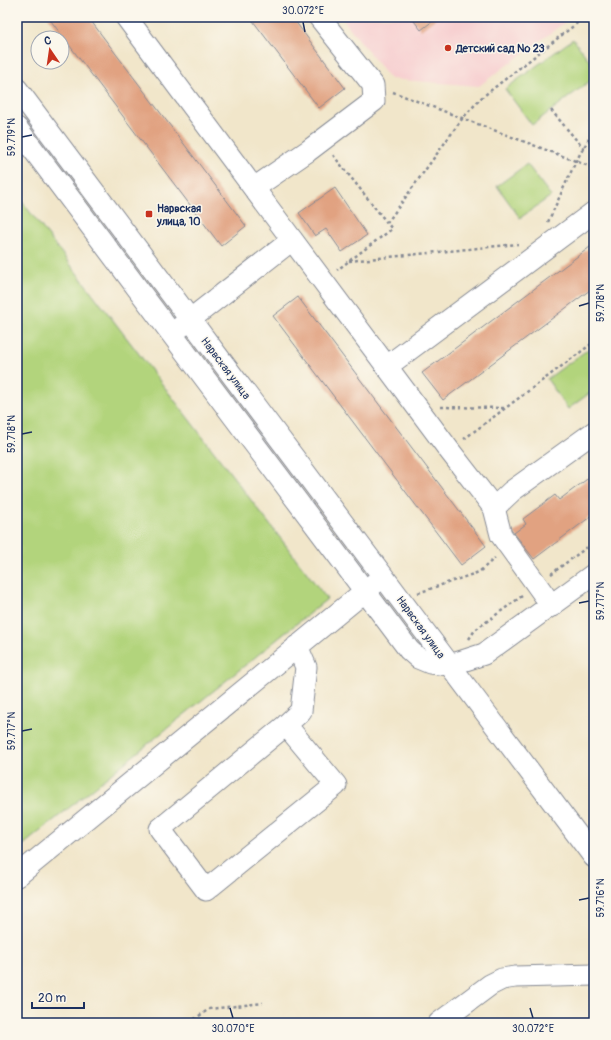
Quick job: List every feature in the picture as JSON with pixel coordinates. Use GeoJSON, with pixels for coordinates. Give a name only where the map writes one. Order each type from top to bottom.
{"type":"FeatureCollection","features":[{"type":"Feature","properties":{"kind":"street"},"geometry":{"type":"LineString","coordinates":[[126,17],[386,367],[494,508],[501,535],[552,606]]}},
{"type":"Feature","properties":{"kind":"street"},"geometry":{"type":"LineString","coordinates":[[254,188],[321,141],[374,100],[374,85],[319,17]]}},
{"type":"Feature","properties":{"kind":"street","name":"Нарвская улица"},"geometry":{"type":"LineString","coordinates":[[17,89],[189,320],[450,665]]}},
{"type":"Feature","properties":{"kind":"street","name":"Нарвская улица"},"geometry":{"type":"LineString","coordinates":[[17,128],[409,650],[418,658],[430,663],[450,665]]}},
{"type":"Feature","properties":{"kind":"street"},"geometry":{"type":"LineString","coordinates":[[386,367],[594,212]]}},
{"type":"Feature","properties":{"kind":"street"},"geometry":{"type":"LineString","coordinates":[[172,334],[292,240]]}},
{"type":"Feature","properties":{"kind":"street"},"geometry":{"type":"LineString","coordinates":[[494,508],[512,492],[594,432]]}},
{"type":"Feature","properties":{"kind":"street"},"geometry":{"type":"LineString","coordinates":[[594,574],[484,654],[450,665],[594,857]]}},
{"type":"Feature","properties":{"kind":"street"},"geometry":{"type":"LineString","coordinates":[[17,876],[384,576]]}},
{"type":"Feature","properties":{"kind":"street"},"geometry":{"type":"LineString","coordinates":[[286,726],[336,785],[206,890],[160,828],[286,726],[301,711],[306,667],[297,646]]}},
{"type":"Feature","properties":{"kind":"street"},"geometry":{"type":"LineString","coordinates":[[439,1023],[490,985],[502,979],[515,977],[594,975]]}},
{"type":"Feature","properties":{"kind":"path"},"geometry":{"type":"LineString","coordinates":[[387,223],[462,119],[481,98],[585,17]]}},
{"type":"Feature","properties":{"kind":"path"},"geometry":{"type":"LineString","coordinates":[[374,85],[594,168]]}},
{"type":"Feature","properties":{"kind":"path"},"geometry":{"type":"LineString","coordinates":[[551,110],[584,149]]}},
{"type":"Feature","properties":{"kind":"path"},"geometry":{"type":"LineString","coordinates":[[547,222],[576,161],[594,130]]}},
{"type":"Feature","properties":{"kind":"path"},"geometry":{"type":"LineString","coordinates":[[321,141],[392,229],[322,281]]}},
{"type":"Feature","properties":{"kind":"path"},"geometry":{"type":"LineString","coordinates":[[349,261],[522,244]]}},
{"type":"Feature","properties":{"kind":"path"},"geometry":{"type":"LineString","coordinates":[[449,450],[594,342]]}},
{"type":"Feature","properties":{"kind":"path"},"geometry":{"type":"LineString","coordinates":[[416,407],[506,408]]}},
{"type":"Feature","properties":{"kind":"path"},"geometry":{"type":"LineString","coordinates":[[468,640],[475,630],[594,542]]}},
{"type":"Feature","properties":{"kind":"path"},"geometry":{"type":"LineString","coordinates":[[401,599],[479,572],[509,546]]}},
{"type":"Feature","properties":{"kind":"path"},"geometry":{"type":"LineString","coordinates":[[189,1023],[209,1009],[264,1003]]}},
{"type":"Feature","properties":{"kind":"shaded area","name":"Детский сад № 23"},"geometry":{"type":"Polygon","coordinates":[[[341,17],[572,17],[479,86],[390,79],[341,17]]]}},
{"type":"Feature","properties":{"kind":"green space"},"geometry":{"type":"Polygon","coordinates":[[[573,39],[594,67],[594,78],[532,125],[505,89],[573,39]]]}},
{"type":"Feature","properties":{"kind":"green space"},"geometry":{"type":"Polygon","coordinates":[[[527,164],[551,196],[520,218],[497,186],[527,164]]]}},
{"type":"Feature","properties":{"kind":"green space"},"geometry":{"type":"Polygon","coordinates":[[[17,195],[327,599],[17,850],[17,195]]]}},
{"type":"Feature","properties":{"kind":"green space"},"geometry":{"type":"Polygon","coordinates":[[[594,345],[594,390],[568,409],[547,379],[594,345]]]}},
{"type":"Feature","properties":{"kind":"building"},"geometry":{"type":"Polygon","coordinates":[[[48,17],[88,17],[246,226],[221,246],[70,46],[70,30],[58,30],[48,17]]]}},
{"type":"Feature","properties":{"kind":"building"},"geometry":{"type":"Polygon","coordinates":[[[250,17],[292,17],[345,88],[319,108],[250,17]]]}},
{"type":"Feature","properties":{"kind":"building"},"geometry":{"type":"Polygon","coordinates":[[[411,17],[438,17],[421,30],[411,17]]]}},
{"type":"Feature","properties":{"kind":"building"},"geometry":{"type":"Polygon","coordinates":[[[335,188],[367,235],[342,252],[326,229],[315,236],[299,213],[335,188]]]}},
{"type":"Feature","properties":{"kind":"building"},"geometry":{"type":"Polygon","coordinates":[[[594,244],[594,287],[443,400],[422,373],[594,244]]]}},
{"type":"Feature","properties":{"kind":"building"},"geometry":{"type":"Polygon","coordinates":[[[298,297],[486,546],[461,565],[273,316],[298,297]]]}},
{"type":"Feature","properties":{"kind":"building"},"geometry":{"type":"Polygon","coordinates":[[[594,474],[594,514],[534,559],[514,533],[526,524],[523,519],[555,495],[559,500],[594,474]]]}},
{"type":"Feature","properties":{"kind":"place","name":"Детский сад № 23"},"geometry":{"type":"Point","coordinates":[448,48]}},
{"type":"Feature","properties":{"kind":"place","name":"Нарвская улица, 10"},"geometry":{"type":"Point","coordinates":[149,214]}}]}
